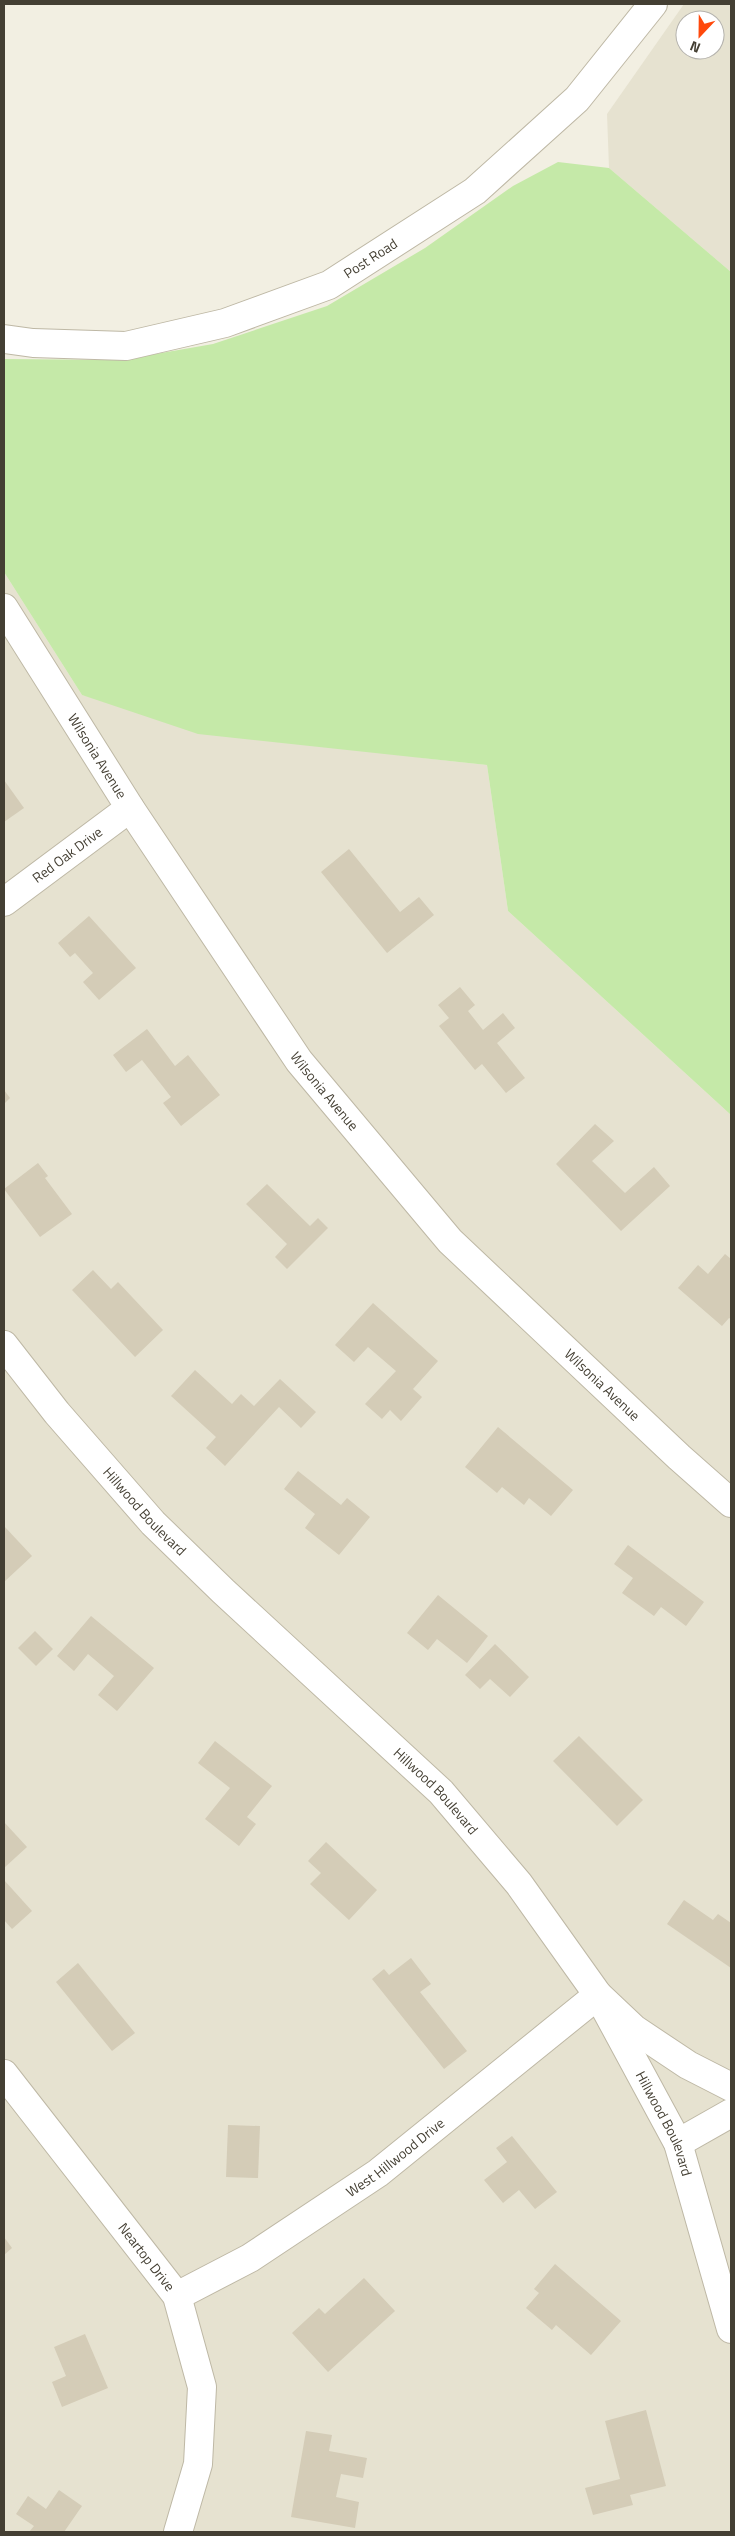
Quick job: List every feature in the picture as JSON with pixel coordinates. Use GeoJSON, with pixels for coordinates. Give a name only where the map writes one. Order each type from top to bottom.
{"type":"FeatureCollection","features":[{"type":"Feature","properties":{"kind":"street","name":"Post Road"},"geometry":{"type":"LineString","coordinates":[[4,339],[33,343],[126,346],[225,323],[329,285],[475,191],[577,100],[653,4]]}},
{"type":"Feature","properties":{"kind":"street","name":"Wilsonia Avenue"},"geometry":{"type":"LineString","coordinates":[[4,608],[130,808],[299,1060],[450,1242],[679,1457],[731,1503]]}},
{"type":"Feature","properties":{"kind":"street","name":"Red Oak Drive"},"geometry":{"type":"LineString","coordinates":[[4,902],[130,808]]}},
{"type":"Feature","properties":{"kind":"street","name":"Hillwood Boulevard"},"geometry":{"type":"LineString","coordinates":[[4,1345],[57,1413],[153,1523],[223,1591],[440,1792],[519,1884],[598,1995],[678,2143],[731,2329]]}},
{"type":"Feature","properties":{"kind":"street"},"geometry":{"type":"LineString","coordinates":[[598,1995],[634,2029],[688,2065],[731,2087]]}},
{"type":"Feature","properties":{"kind":"street","name":"West Hillwood Drive"},"geometry":{"type":"LineString","coordinates":[[177,2296],[250,2258],[378,2173],[598,1995]]}},
{"type":"Feature","properties":{"kind":"street","name":"Neartop Drive"},"geometry":{"type":"LineString","coordinates":[[4,2074],[177,2296],[202,2387],[198,2464],[178,2532]]}},
{"type":"Feature","properties":{"kind":"street"},"geometry":{"type":"LineString","coordinates":[[678,2143],[731,2113]]}},
{"type":"Feature","properties":{"kind":"shaded area"},"geometry":{"type":"Polygon","coordinates":[[[684,4],[731,4],[731,272],[609,168],[607,114],[675,17],[675,60],[725,60],[725,10],[680,10],[684,4]]]}},
{"type":"Feature","properties":{"kind":"shaded area"},"geometry":{"type":"Polygon","coordinates":[[[4,572],[82,695],[423,758],[487,765],[508,911],[731,1115],[731,2532],[4,2532],[4,572]]]}},
{"type":"Feature","properties":{"kind":"green space"},"geometry":{"type":"Polygon","coordinates":[[[558,162],[609,168],[731,272],[731,1115],[508,911],[487,765],[198,734],[82,695],[4,572],[4,359],[121,360],[213,344],[327,306],[425,248],[513,186],[558,162]]]}},
{"type":"Feature","properties":{"kind":"building"},"geometry":{"type":"Polygon","coordinates":[[[4,780],[24,808],[4,822],[4,780]]]}},
{"type":"Feature","properties":{"kind":"building"},"geometry":{"type":"Polygon","coordinates":[[[349,849],[400,912],[419,897],[434,915],[387,953],[321,872],[349,849]]]}},
{"type":"Feature","properties":{"kind":"building"},"geometry":{"type":"Polygon","coordinates":[[[89,916],[136,968],[99,1000],[83,982],[93,973],[75,953],[70,957],[58,943],[89,916]]]}},
{"type":"Feature","properties":{"kind":"building"},"geometry":{"type":"Polygon","coordinates":[[[460,987],[475,1005],[468,1011],[483,1030],[503,1013],[515,1028],[497,1043],[525,1078],[506,1093],[482,1064],[475,1070],[439,1026],[449,1018],[438,1005],[460,987]]]}},
{"type":"Feature","properties":{"kind":"building"},"geometry":{"type":"Polygon","coordinates":[[[147,1029],[175,1066],[188,1055],[220,1095],[181,1126],[163,1103],[171,1097],[142,1060],[126,1072],[113,1055],[147,1029]]]}},
{"type":"Feature","properties":{"kind":"building"},"geometry":{"type":"Polygon","coordinates":[[[4,1090],[10,1098],[4,1104],[4,1090]]]}},
{"type":"Feature","properties":{"kind":"building"},"geometry":{"type":"Polygon","coordinates":[[[595,1124],[614,1141],[592,1161],[625,1193],[654,1167],[670,1186],[621,1231],[556,1164],[595,1124]]]}},
{"type":"Feature","properties":{"kind":"building"},"geometry":{"type":"Polygon","coordinates":[[[38,1163],[48,1176],[45,1178],[72,1214],[40,1237],[4,1189],[38,1163]]]}},
{"type":"Feature","properties":{"kind":"building"},"geometry":{"type":"Polygon","coordinates":[[[267,1184],[310,1226],[318,1218],[328,1228],[287,1269],[275,1257],[287,1244],[246,1204],[267,1184]]]}},
{"type":"Feature","properties":{"kind":"building"},"geometry":{"type":"Polygon","coordinates":[[[725,1254],[731,1259],[731,1319],[729,1318],[722,1326],[678,1288],[698,1265],[708,1274],[725,1254]]]}},
{"type":"Feature","properties":{"kind":"building"},"geometry":{"type":"Polygon","coordinates":[[[93,1270],[111,1289],[118,1282],[163,1330],[135,1357],[72,1290],[93,1270]]]}},
{"type":"Feature","properties":{"kind":"building"},"geometry":{"type":"Polygon","coordinates":[[[373,1303],[438,1361],[413,1389],[422,1397],[401,1421],[390,1410],[382,1419],[365,1404],[396,1371],[368,1347],[354,1362],[335,1345],[373,1303]]]}},
{"type":"Feature","properties":{"kind":"building"},"geometry":{"type":"Polygon","coordinates":[[[195,1370],[232,1404],[241,1394],[254,1406],[280,1379],[316,1412],[301,1428],[279,1407],[225,1466],[206,1448],[216,1437],[171,1396],[195,1370]]]}},
{"type":"Feature","properties":{"kind":"building"},"geometry":{"type":"Polygon","coordinates":[[[498,1427],[573,1490],[551,1516],[529,1498],[524,1505],[502,1487],[497,1493],[465,1467],[498,1427]]]}},
{"type":"Feature","properties":{"kind":"building"},"geometry":{"type":"Polygon","coordinates":[[[298,1471],[341,1505],[347,1498],[370,1517],[339,1555],[305,1528],[315,1514],[284,1489],[298,1471]]]}},
{"type":"Feature","properties":{"kind":"building"},"geometry":{"type":"Polygon","coordinates":[[[4,1526],[32,1556],[4,1582],[4,1526]]]}},
{"type":"Feature","properties":{"kind":"building"},"geometry":{"type":"Polygon","coordinates":[[[628,1545],[704,1602],[686,1626],[661,1607],[654,1616],[622,1593],[633,1578],[614,1564],[628,1545]]]}},
{"type":"Feature","properties":{"kind":"building"},"geometry":{"type":"Polygon","coordinates":[[[438,1595],[488,1636],[467,1663],[437,1639],[428,1650],[407,1633],[438,1595]]]}},
{"type":"Feature","properties":{"kind":"building"},"geometry":{"type":"Polygon","coordinates":[[[91,1616],[154,1668],[117,1711],[98,1695],[114,1676],[88,1654],[74,1671],[57,1656],[91,1616]]]}},
{"type":"Feature","properties":{"kind":"building"},"geometry":{"type":"Polygon","coordinates":[[[35,1631],[53,1649],[36,1666],[18,1648],[35,1631]]]}},
{"type":"Feature","properties":{"kind":"building"},"geometry":{"type":"Polygon","coordinates":[[[495,1644],[529,1677],[510,1697],[490,1679],[480,1689],[465,1675],[495,1644]]]}},
{"type":"Feature","properties":{"kind":"building"},"geometry":{"type":"Polygon","coordinates":[[[579,1736],[643,1800],[617,1826],[553,1761],[579,1736]]]}},
{"type":"Feature","properties":{"kind":"building"},"geometry":{"type":"Polygon","coordinates":[[[215,1741],[272,1786],[247,1817],[256,1824],[239,1846],[205,1819],[230,1788],[198,1763],[215,1741]]]}},
{"type":"Feature","properties":{"kind":"building"},"geometry":{"type":"Polygon","coordinates":[[[4,1822],[27,1847],[4,1868],[4,1822]]]}},
{"type":"Feature","properties":{"kind":"building"},"geometry":{"type":"Polygon","coordinates":[[[326,1842],[377,1890],[349,1920],[310,1884],[321,1873],[308,1861],[326,1842]]]}},
{"type":"Feature","properties":{"kind":"building"},"geometry":{"type":"Polygon","coordinates":[[[4,1880],[32,1911],[12,1929],[4,1920],[4,1880]]]}},
{"type":"Feature","properties":{"kind":"building"},"geometry":{"type":"Polygon","coordinates":[[[684,1900],[713,1920],[718,1914],[731,1923],[731,1968],[667,1924],[684,1900]]]}},
{"type":"Feature","properties":{"kind":"building"},"geometry":{"type":"Polygon","coordinates":[[[411,1958],[431,1984],[420,1992],[467,2051],[444,2069],[372,1979],[384,1969],[389,1975],[411,1958]]]}},
{"type":"Feature","properties":{"kind":"building"},"geometry":{"type":"Polygon","coordinates":[[[78,1963],[135,2033],[112,2051],[56,1982],[78,1963]]]}},
{"type":"Feature","properties":{"kind":"building"},"geometry":{"type":"Polygon","coordinates":[[[228,2125],[260,2126],[258,2178],[226,2177],[228,2125]]]}},
{"type":"Feature","properties":{"kind":"building"},"geometry":{"type":"Polygon","coordinates":[[[512,2136],[557,2192],[535,2209],[519,2190],[503,2203],[484,2180],[507,2162],[496,2148],[512,2136]]]}},
{"type":"Feature","properties":{"kind":"building"},"geometry":{"type":"Polygon","coordinates":[[[4,2237],[12,2248],[4,2255],[4,2237]]]}},
{"type":"Feature","properties":{"kind":"building"},"geometry":{"type":"Polygon","coordinates":[[[555,2264],[621,2321],[591,2355],[556,2325],[552,2330],[526,2308],[539,2293],[534,2289],[555,2264]]]}},
{"type":"Feature","properties":{"kind":"building"},"geometry":{"type":"Polygon","coordinates":[[[364,2278],[395,2311],[328,2372],[292,2333],[319,2308],[325,2314],[364,2278]]]}},
{"type":"Feature","properties":{"kind":"building"},"geometry":{"type":"Polygon","coordinates":[[[85,2334],[108,2388],[62,2407],[52,2382],[66,2376],[54,2347],[85,2334]]]}},
{"type":"Feature","properties":{"kind":"building"},"geometry":{"type":"Polygon","coordinates":[[[646,2410],[666,2486],[630,2495],[633,2505],[593,2515],[585,2488],[620,2479],[605,2421],[646,2410]]]}},
{"type":"Feature","properties":{"kind":"building"},"geometry":{"type":"Polygon","coordinates":[[[306,2431],[332,2435],[329,2451],[367,2458],[363,2478],[341,2474],[336,2497],[359,2502],[355,2528],[291,2517],[306,2431]]]}},
{"type":"Feature","properties":{"kind":"building"},"geometry":{"type":"Polygon","coordinates":[[[59,2490],[82,2506],[64,2532],[29,2532],[34,2526],[16,2514],[28,2496],[46,2509],[59,2490]]]}}]}
